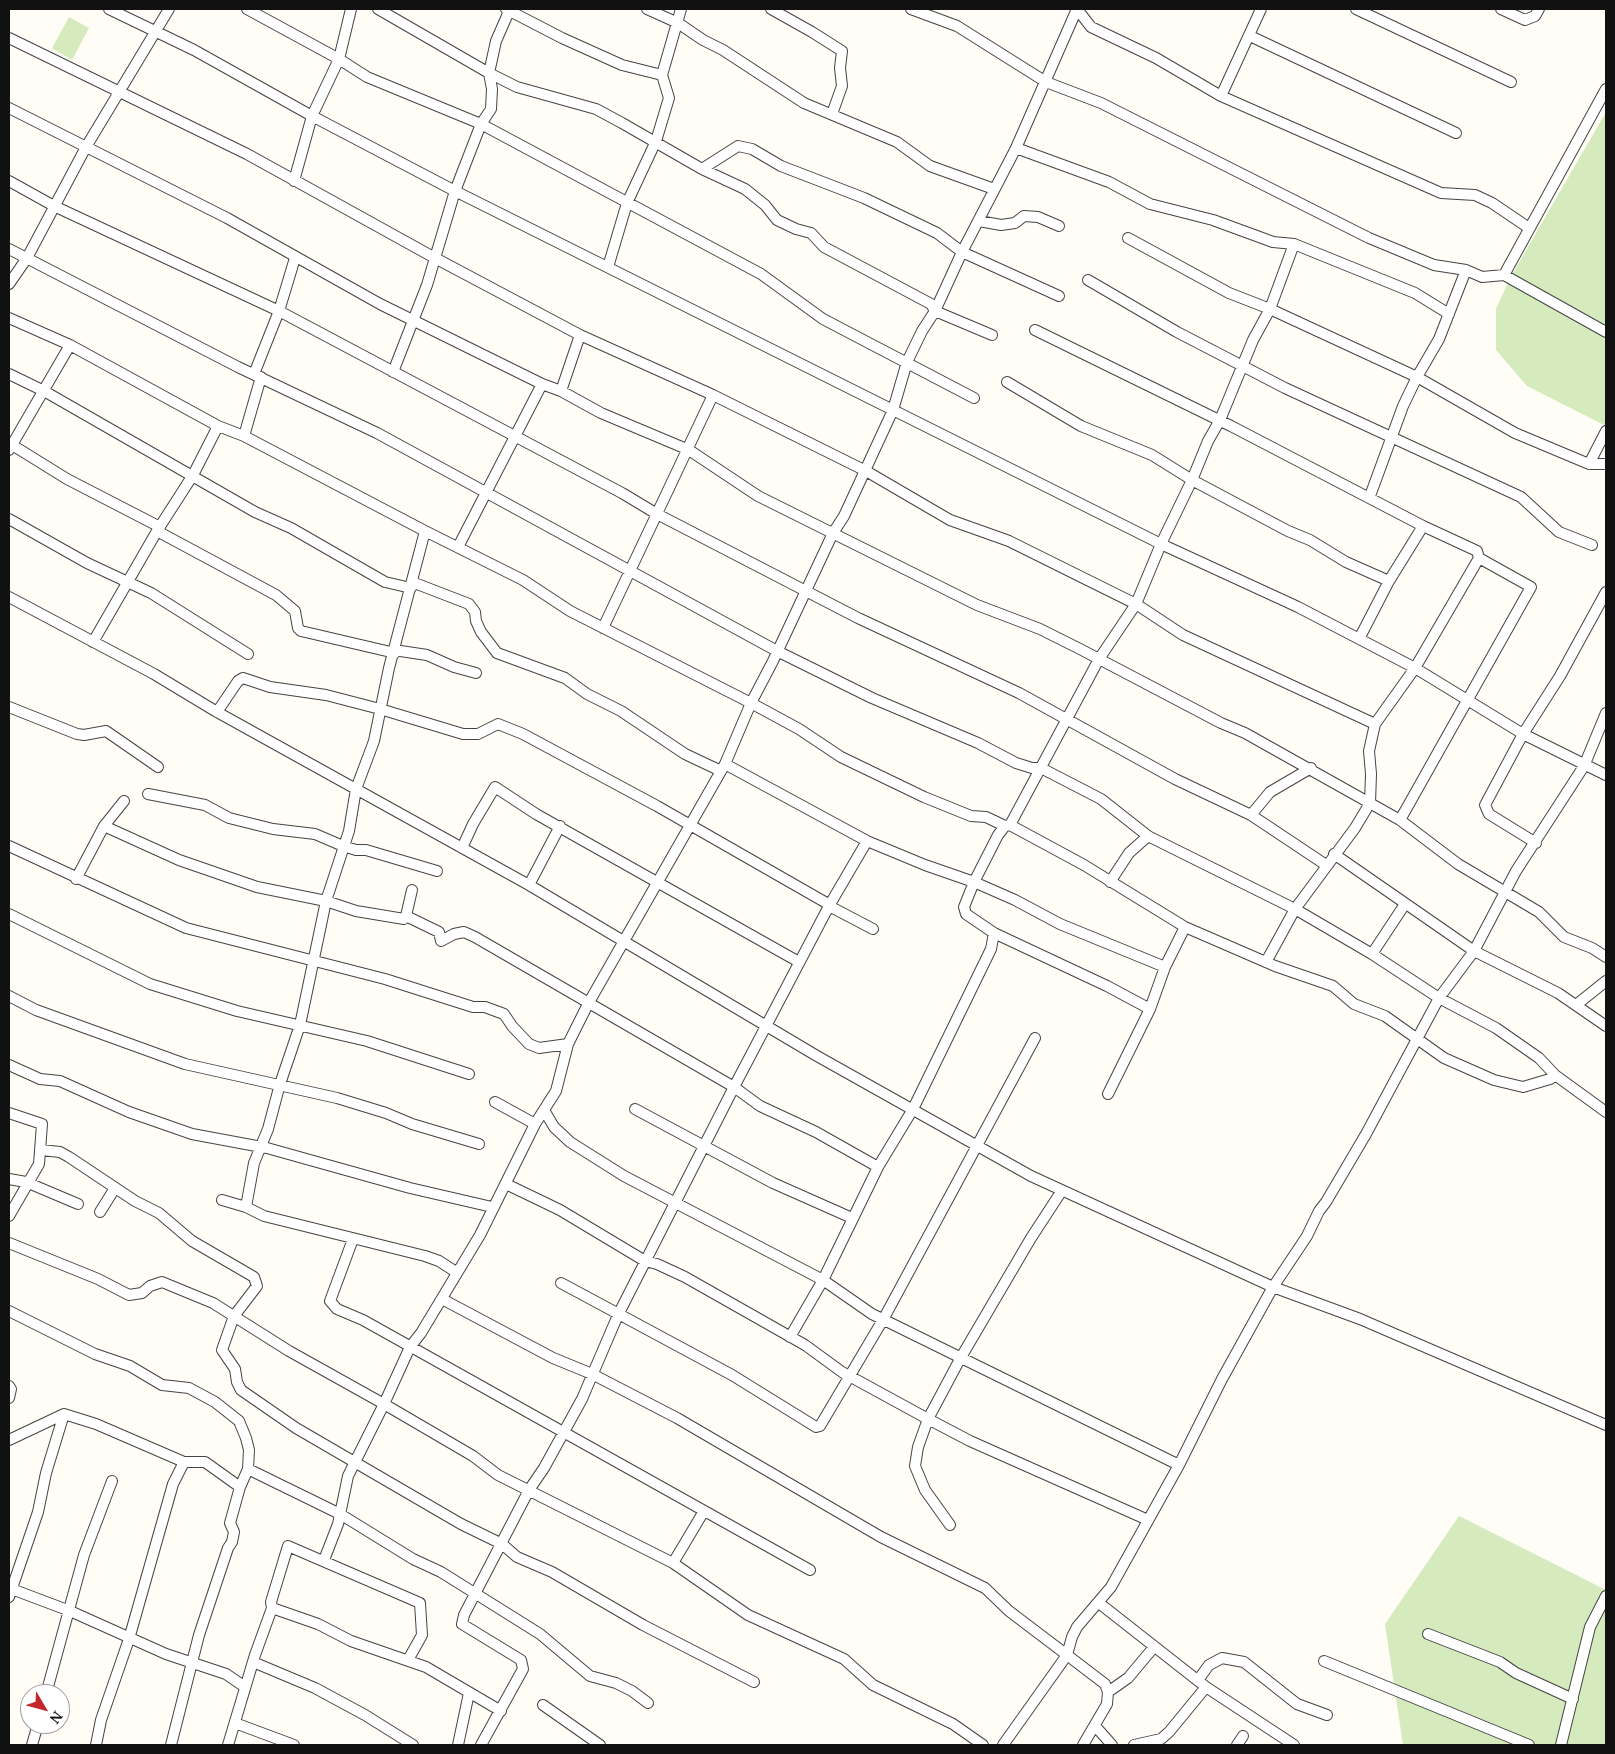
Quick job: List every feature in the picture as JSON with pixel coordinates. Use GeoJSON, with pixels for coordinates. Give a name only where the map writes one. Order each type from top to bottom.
{"type":"FeatureCollection","features":[{"type":"Feature","properties":{"kind":"street"},"geometry":{"type":"LineString","coordinates":[[109,9],[155,31],[456,191],[1161,544],[1298,606],[1415,668],[1523,734],[1584,766],[1606,775]]}},
{"type":"Feature","properties":{"kind":"street"},"geometry":{"type":"LineString","coordinates":[[9,284],[26,258],[86,147],[169,9]]}},
{"type":"Feature","properties":{"kind":"street"},"geometry":{"type":"LineString","coordinates":[[246,9],[339,59],[367,77],[482,124],[627,204],[761,274],[823,319],[974,398]]}},
{"type":"Feature","properties":{"kind":"street"},"geometry":{"type":"LineString","coordinates":[[294,180],[312,116],[339,59],[351,9]]}},
{"type":"Feature","properties":{"kind":"street"},"geometry":{"type":"LineString","coordinates":[[378,9],[489,73],[528,91],[596,109],[656,141],[702,169],[745,189],[765,205],[777,220],[796,229],[811,233],[824,247],[931,304],[936,311],[951,320],[992,335]]}},
{"type":"Feature","properties":{"kind":"street"},"geometry":{"type":"LineString","coordinates":[[393,372],[414,320],[456,191],[482,124],[488,117],[493,99],[489,73],[496,42],[508,9],[562,38],[622,65],[662,75]]}},
{"type":"Feature","properties":{"kind":"street"},"geometry":{"type":"LineString","coordinates":[[647,9],[678,23],[804,103],[897,142],[930,166],[994,189]]}},
{"type":"Feature","properties":{"kind":"street"},"geometry":{"type":"LineString","coordinates":[[608,267],[627,204],[656,141],[669,98],[662,75],[681,9]]}},
{"type":"Feature","properties":{"kind":"street"},"geometry":{"type":"LineString","coordinates":[[771,9],[842,51],[840,68],[842,86],[832,114]]}},
{"type":"Feature","properties":{"kind":"street"},"geometry":{"type":"LineString","coordinates":[[911,9],[957,26],[1046,82],[1110,107],[1370,238],[1434,265],[1466,270],[1482,277],[1504,275],[1606,332]]}},
{"type":"Feature","properties":{"kind":"street"},"geometry":{"type":"LineString","coordinates":[[324,1560],[334,1539],[348,1476],[410,1347],[442,1299],[456,1272],[480,1235],[534,1124],[556,1091],[568,1044],[588,1004],[723,768],[751,703],[833,533],[844,516],[866,471],[893,410],[907,362],[922,331],[936,311],[962,252],[1016,148],[1076,9],[1091,27],[1156,58],[1221,96],[1440,193],[1475,195],[1492,203],[1529,228]]}},
{"type":"Feature","properties":{"kind":"street"},"geometry":{"type":"LineString","coordinates":[[1221,96],[1261,9]]}},
{"type":"Feature","properties":{"kind":"street"},"geometry":{"type":"LineString","coordinates":[[1356,9],[1511,82]]}},
{"type":"Feature","properties":{"kind":"street"},"geometry":{"type":"LineString","coordinates":[[1501,9],[1525,20],[1535,16],[1540,9]]}},
{"type":"Feature","properties":{"kind":"street"},"geometry":{"type":"LineString","coordinates":[[1250,36],[1456,133]]}},
{"type":"Feature","properties":{"kind":"street"},"geometry":{"type":"LineString","coordinates":[[9,38],[121,91],[294,180],[580,335],[713,395],[866,471],[950,520],[1009,541],[1136,604],[1184,635],[1375,724]]}},
{"type":"Feature","properties":{"kind":"street"},"geometry":{"type":"LineString","coordinates":[[1504,275],[1606,89]]}},
{"type":"Feature","properties":{"kind":"street"},"geometry":{"type":"LineString","coordinates":[[9,108],[227,218],[295,258],[414,320],[542,384],[561,391],[601,413],[689,450],[758,496],[977,605],[1040,629],[1311,768],[1400,820],[1458,864],[1539,912],[1564,937],[1592,948],[1606,957]]}},
{"type":"Feature","properties":{"kind":"street"},"geometry":{"type":"LineString","coordinates":[[702,169],[738,146],[752,149],[781,166],[864,198],[938,233],[962,252],[1059,296]]}},
{"type":"Feature","properties":{"kind":"street"},"geometry":{"type":"LineString","coordinates":[[1016,148],[1109,182],[1150,204],[1213,220],[1273,242],[1294,244],[1414,293],[1449,314]]}},
{"type":"Feature","properties":{"kind":"street"},"geometry":{"type":"LineString","coordinates":[[9,181],[54,206],[279,311],[622,493],[657,514],[805,591],[908,642],[1018,692],[1175,779],[1252,815],[1326,865]]}},
{"type":"Feature","properties":{"kind":"street"},"geometry":{"type":"LineString","coordinates":[[979,221],[1008,224],[1015,223],[1024,216],[1038,217],[1059,226]]}},
{"type":"Feature","properties":{"kind":"street"},"geometry":{"type":"LineString","coordinates":[[1128,238],[1229,293],[1270,309],[1417,377],[1515,433],[1589,464],[1606,464]]}},
{"type":"Feature","properties":{"kind":"street"},"geometry":{"type":"LineString","coordinates":[[1150,1009],[1107,986],[994,933],[966,914],[964,907],[974,882],[998,835],[1007,826],[1041,768],[1099,659],[1136,604],[1208,441],[1220,420],[1253,340],[1270,309],[1294,244]]}},
{"type":"Feature","properties":{"kind":"street"},"geometry":{"type":"LineString","coordinates":[[9,249],[175,336],[378,433],[486,494],[777,651],[872,698],[978,743],[1016,763],[1032,768],[1041,768],[1100,799],[1148,836],[1295,909],[1372,954],[1439,998],[1496,1028],[1539,1058],[1555,1075],[1606,1112]]}},
{"type":"Feature","properties":{"kind":"street"},"geometry":{"type":"LineString","coordinates":[[244,436],[257,375],[295,258]]}},
{"type":"Feature","properties":{"kind":"street"},"geometry":{"type":"LineString","coordinates":[[1370,496],[1403,406],[1439,339],[1466,270]]}},
{"type":"Feature","properties":{"kind":"street"},"geometry":{"type":"LineString","coordinates":[[1088,280],[1242,367],[1521,497],[1559,532],[1592,545]]}},
{"type":"Feature","properties":{"kind":"street"},"geometry":{"type":"LineString","coordinates":[[9,318],[70,345],[218,426],[244,436],[523,580],[570,611],[751,703],[799,729],[841,757],[899,786],[971,816],[986,817],[1007,826],[1110,882],[1185,928],[1266,962],[1333,986],[1354,1004],[1385,1016],[1444,1058],[1494,1080],[1523,1088],[1550,1080],[1555,1075]]}},
{"type":"Feature","properties":{"kind":"street"},"geometry":{"type":"LineString","coordinates":[[1035,330],[1220,420],[1370,496],[1423,526],[1477,551],[1479,558],[1531,587],[1400,820]]}},
{"type":"Feature","properties":{"kind":"street"},"geometry":{"type":"LineString","coordinates":[[561,391],[580,335]]}},
{"type":"Feature","properties":{"kind":"street"},"geometry":{"type":"LineString","coordinates":[[70,345],[10,446],[276,595],[295,611],[298,628],[301,631],[394,652],[427,655],[454,667],[476,673]]}},
{"type":"Feature","properties":{"kind":"street"},"geometry":{"type":"LineString","coordinates":[[9,374],[44,391],[255,512],[290,528],[385,582],[412,585],[469,604],[475,612],[476,621],[481,632],[497,653],[565,678],[587,694],[621,711],[686,754],[723,768],[867,841],[924,865],[974,882],[1015,900],[1060,924],[1164,967]]}},
{"type":"Feature","properties":{"kind":"street"},"geometry":{"type":"LineString","coordinates":[[1007,382],[1080,426],[1152,456],[1192,480],[1288,531],[1310,540],[1346,562],[1389,581]]}},
{"type":"Feature","properties":{"kind":"street"},"geometry":{"type":"LineString","coordinates":[[458,548],[542,384]]}},
{"type":"Feature","properties":{"kind":"street"},"geometry":{"type":"LineString","coordinates":[[603,628],[629,570],[689,450],[713,395]]}},
{"type":"Feature","properties":{"kind":"street"},"geometry":{"type":"LineString","coordinates":[[92,642],[158,529],[193,475],[218,426]]}},
{"type":"Feature","properties":{"kind":"street"},"geometry":{"type":"LineString","coordinates":[[1589,464],[1606,431]]}},
{"type":"Feature","properties":{"kind":"street"},"geometry":{"type":"LineString","coordinates":[[9,519],[87,563],[151,593],[248,654]]}},
{"type":"Feature","properties":{"kind":"street"},"geometry":{"type":"LineString","coordinates":[[1359,639],[1389,581],[1423,526]]}},
{"type":"Feature","properties":{"kind":"street"},"geometry":{"type":"LineString","coordinates":[[246,1207],[259,1146],[268,1129],[280,1084],[300,1025],[326,901],[349,831],[356,789],[374,741],[380,709],[425,531]]}},
{"type":"Feature","properties":{"kind":"street"},"geometry":{"type":"LineString","coordinates":[[1266,962],[1295,909],[1355,828],[1370,803],[1372,774],[1369,751],[1375,724],[1415,668],[1479,558]]}},
{"type":"Feature","properties":{"kind":"street"},"geometry":{"type":"LineString","coordinates":[[1536,843],[1489,814],[1485,805],[1523,734],[1560,676],[1606,592]]}},
{"type":"Feature","properties":{"kind":"street"},"geometry":{"type":"LineString","coordinates":[[9,597],[154,674],[217,712],[529,885],[977,1147],[1061,1192],[1273,1287],[1360,1320],[1606,1425]]}},
{"type":"Feature","properties":{"kind":"street"},"geometry":{"type":"LineString","coordinates":[[217,712],[238,681],[243,678],[270,686],[326,695],[463,734],[478,734],[498,724],[510,728],[690,825],[829,906],[873,929]]}},
{"type":"Feature","properties":{"kind":"street"},"geometry":{"type":"LineString","coordinates":[[9,707],[77,734],[84,735],[106,731],[158,767]]}},
{"type":"Feature","properties":{"kind":"street"},"geometry":{"type":"LineString","coordinates":[[1003,1745],[1067,1655],[1077,1627],[1099,1603],[1111,1586],[1179,1465],[1222,1379],[1273,1287],[1308,1236],[1319,1212],[1366,1134],[1439,998],[1474,951],[1516,871],[1536,843],[1584,766],[1606,713]]}},
{"type":"Feature","properties":{"kind":"street"},"geometry":{"type":"LineString","coordinates":[[1252,815],[1270,792],[1311,768]]}},
{"type":"Feature","properties":{"kind":"street"},"geometry":{"type":"LineString","coordinates":[[462,848],[477,817],[495,787],[536,814],[799,962]]}},
{"type":"Feature","properties":{"kind":"street"},"geometry":{"type":"LineString","coordinates":[[148,794],[205,805],[229,818],[273,829],[315,834],[356,850],[366,850],[437,871]]}},
{"type":"Feature","properties":{"kind":"street"},"geometry":{"type":"LineString","coordinates":[[76,878],[104,826],[124,801]]}},
{"type":"Feature","properties":{"kind":"street"},"geometry":{"type":"LineString","coordinates":[[104,826],[179,860],[257,887],[326,901],[356,911],[404,919],[412,890]]}},
{"type":"Feature","properties":{"kind":"street"},"geometry":{"type":"LineString","coordinates":[[529,885],[560,826]]}},
{"type":"Feature","properties":{"kind":"street"},"geometry":{"type":"LineString","coordinates":[[1110,882],[1129,853],[1148,836]]}},
{"type":"Feature","properties":{"kind":"street"},"geometry":{"type":"LineString","coordinates":[[481,1745],[523,1669],[521,1660],[462,1624],[464,1615],[529,1490],[544,1468],[582,1398],[618,1315],[673,1203],[829,906],[867,841]]}},
{"type":"Feature","properties":{"kind":"street"},"geometry":{"type":"LineString","coordinates":[[9,846],[186,928],[385,979],[473,1007],[485,1007],[504,1014],[512,1026],[529,1044],[539,1048],[568,1044]]}},
{"type":"Feature","properties":{"kind":"street"},"geometry":{"type":"LineString","coordinates":[[1334,854],[1474,951],[1532,978],[1606,1026]]}},
{"type":"Feature","properties":{"kind":"street"},"geometry":{"type":"LineString","coordinates":[[1372,954],[1405,904]]}},
{"type":"Feature","properties":{"kind":"street"},"geometry":{"type":"LineString","coordinates":[[9,914],[150,984],[237,1011],[375,1044],[469,1074]]}},
{"type":"Feature","properties":{"kind":"street"},"geometry":{"type":"LineString","coordinates":[[406,916],[439,932],[441,941],[454,934],[464,932],[475,937],[734,1087],[760,1106],[816,1132],[878,1167]]}},
{"type":"Feature","properties":{"kind":"street"},"geometry":{"type":"LineString","coordinates":[[1108,1094],[1150,1009],[1164,967],[1185,928]]}},
{"type":"Feature","properties":{"kind":"street"},"geometry":{"type":"LineString","coordinates":[[790,1337],[823,1280],[878,1167],[912,1109],[985,964],[991,949],[994,933]]}},
{"type":"Feature","properties":{"kind":"street"},"geometry":{"type":"LineString","coordinates":[[1576,1005],[1606,981]]}},
{"type":"Feature","properties":{"kind":"street"},"geometry":{"type":"LineString","coordinates":[[9,996],[36,1010],[185,1064],[280,1084],[365,1106],[412,1124],[479,1144]]}},
{"type":"Feature","properties":{"kind":"street"},"geometry":{"type":"LineString","coordinates":[[561,1283],[732,1375],[816,1427],[820,1426],[825,1421],[884,1318],[1035,1038]]}},
{"type":"Feature","properties":{"kind":"street"},"geometry":{"type":"LineString","coordinates":[[9,1064],[40,1079],[60,1081],[129,1112],[192,1134],[259,1146],[433,1194],[492,1207]]}},
{"type":"Feature","properties":{"kind":"street"},"geometry":{"type":"LineString","coordinates":[[495,1102],[534,1124]]}},
{"type":"Feature","properties":{"kind":"street"},"geometry":{"type":"LineString","coordinates":[[635,1109],[773,1183],[852,1218]]}},
{"type":"Feature","properties":{"kind":"street"},"geometry":{"type":"LineString","coordinates":[[544,1110],[554,1127],[570,1142],[673,1203],[823,1280],[864,1309],[960,1359],[1179,1465]]}},
{"type":"Feature","properties":{"kind":"street"},"geometry":{"type":"LineString","coordinates":[[9,1112],[42,1124],[41,1150],[38,1164],[26,1182],[9,1216]]}},
{"type":"Feature","properties":{"kind":"street"},"geometry":{"type":"LineString","coordinates":[[41,1150],[60,1152],[69,1157],[115,1188],[159,1214],[192,1241],[254,1277],[257,1286],[234,1316],[222,1350],[235,1369],[237,1382],[241,1390],[296,1428],[461,1524],[502,1544],[517,1558],[544,1568],[643,1625],[754,1682]]}},
{"type":"Feature","properties":{"kind":"street"},"geometry":{"type":"LineString","coordinates":[[9,1179],[26,1182],[78,1204]]}},
{"type":"Feature","properties":{"kind":"street"},"geometry":{"type":"LineString","coordinates":[[506,1184],[560,1210],[645,1261],[657,1264],[685,1277],[790,1337],[851,1376],[970,1442],[1148,1520]]}},
{"type":"Feature","properties":{"kind":"street"},"geometry":{"type":"LineString","coordinates":[[100,1212],[115,1188]]}},
{"type":"Feature","properties":{"kind":"street"},"geometry":{"type":"LineString","coordinates":[[950,1524],[925,1490],[915,1466],[918,1447],[928,1419],[960,1359],[1031,1238],[1061,1192]]}},
{"type":"Feature","properties":{"kind":"street"},"geometry":{"type":"LineString","coordinates":[[222,1200],[246,1207],[264,1216],[353,1239],[376,1242],[425,1256],[439,1261],[456,1272]]}},
{"type":"Feature","properties":{"kind":"street"},"geometry":{"type":"LineString","coordinates":[[353,1239],[330,1301],[337,1309],[363,1320],[810,1570]]}},
{"type":"Feature","properties":{"kind":"street"},"geometry":{"type":"LineString","coordinates":[[9,1244],[98,1279],[129,1296],[142,1293],[150,1286],[162,1282],[213,1303],[289,1351],[473,1456],[498,1475],[673,1562],[748,1615],[844,1659],[873,1685],[953,1724],[983,1745]]}},
{"type":"Feature","properties":{"kind":"street"},"geometry":{"type":"LineString","coordinates":[[442,1299],[553,1358],[592,1374],[677,1418],[881,1537],[985,1588],[1009,1611],[1105,1684],[1108,1692],[1107,1704],[1096,1727],[1083,1745]]}},
{"type":"Feature","properties":{"kind":"street"},"geometry":{"type":"LineString","coordinates":[[9,1311],[96,1354],[130,1366],[162,1386],[189,1388],[215,1402],[239,1421],[249,1450],[248,1469],[240,1487],[230,1523],[234,1532],[232,1542],[228,1548],[191,1661],[171,1745]]}},
{"type":"Feature","properties":{"kind":"street"},"geometry":{"type":"LineString","coordinates":[[9,1386],[11,1389],[9,1398]]}},
{"type":"Feature","properties":{"kind":"street"},"geometry":{"type":"LineString","coordinates":[[10,1437],[33,1430],[64,1414],[96,1424],[184,1462],[205,1462],[240,1487]]}},
{"type":"Feature","properties":{"kind":"street"},"geometry":{"type":"LineString","coordinates":[[64,1414],[46,1473],[38,1512],[10,1591],[70,1612],[128,1639],[226,1674],[245,1687]]}},
{"type":"Feature","properties":{"kind":"street"},"geometry":{"type":"LineString","coordinates":[[96,1745],[174,1484],[184,1462]]}},
{"type":"Feature","properties":{"kind":"street"},"geometry":{"type":"LineString","coordinates":[[248,1469],[340,1514],[540,1634],[590,1676],[616,1683],[632,1691],[648,1703]]}},
{"type":"Feature","properties":{"kind":"street"},"geometry":{"type":"LineString","coordinates":[[49,1684],[84,1555],[112,1481]]}},
{"type":"Feature","properties":{"kind":"street"},"geometry":{"type":"LineString","coordinates":[[673,1562],[704,1511]]}},
{"type":"Feature","properties":{"kind":"street"},"geometry":{"type":"LineString","coordinates":[[228,1745],[253,1662],[272,1608],[271,1602],[288,1546],[420,1603],[422,1636],[408,1660]]}},
{"type":"Feature","properties":{"kind":"street"},"geometry":{"type":"LineString","coordinates":[[1562,1745],[1590,1627],[1606,1596]]}},
{"type":"Feature","properties":{"kind":"street"},"geometry":{"type":"LineString","coordinates":[[1099,1603],[1202,1684],[1294,1745]]}},
{"type":"Feature","properties":{"kind":"street"},"geometry":{"type":"LineString","coordinates":[[272,1608],[318,1624],[351,1641],[426,1667],[501,1711]]}},
{"type":"Feature","properties":{"kind":"street"},"geometry":{"type":"LineString","coordinates":[[1428,1634],[1500,1662],[1516,1673],[1573,1699]]}},
{"type":"Feature","properties":{"kind":"street"},"geometry":{"type":"LineString","coordinates":[[1108,1692],[1128,1678],[1154,1647]]}},
{"type":"Feature","properties":{"kind":"street"},"geometry":{"type":"LineString","coordinates":[[1134,1745],[1161,1739],[1170,1732],[1202,1684],[1209,1665],[1222,1658],[1244,1662],[1297,1704],[1326,1715]]}},
{"type":"Feature","properties":{"kind":"street"},"geometry":{"type":"LineString","coordinates":[[1324,1661],[1529,1745]]}},
{"type":"Feature","properties":{"kind":"street"},"geometry":{"type":"LineString","coordinates":[[253,1662],[315,1688],[365,1715],[413,1745]]}},
{"type":"Feature","properties":{"kind":"street"},"geometry":{"type":"LineString","coordinates":[[458,1745],[469,1693]]}},
{"type":"Feature","properties":{"kind":"street"},"geometry":{"type":"LineString","coordinates":[[543,1705],[600,1745]]}},
{"type":"Feature","properties":{"kind":"street"},"geometry":{"type":"LineString","coordinates":[[235,1723],[294,1745]]}},
{"type":"Feature","properties":{"kind":"street"},"geometry":{"type":"LineString","coordinates":[[1096,1727],[1112,1745]]}},
{"type":"Feature","properties":{"kind":"street"},"geometry":{"type":"LineString","coordinates":[[1236,1745],[1243,1736]]}},
{"type":"Feature","properties":{"kind":"green space"},"geometry":{"type":"Polygon","coordinates":[[[69,17],[89,28],[72,60],[52,48],[69,17]]]}},
{"type":"Feature","properties":{"kind":"green space"},"geometry":{"type":"Polygon","coordinates":[[[1606,112],[1606,426],[1527,386],[1496,350],[1496,309],[1510,278],[1606,112]]]}},
{"type":"Feature","properties":{"kind":"green space"},"geometry":{"type":"Polygon","coordinates":[[[1459,1516],[1606,1590],[1606,1745],[1403,1745],[1385,1624],[1459,1516]]]}}]}
